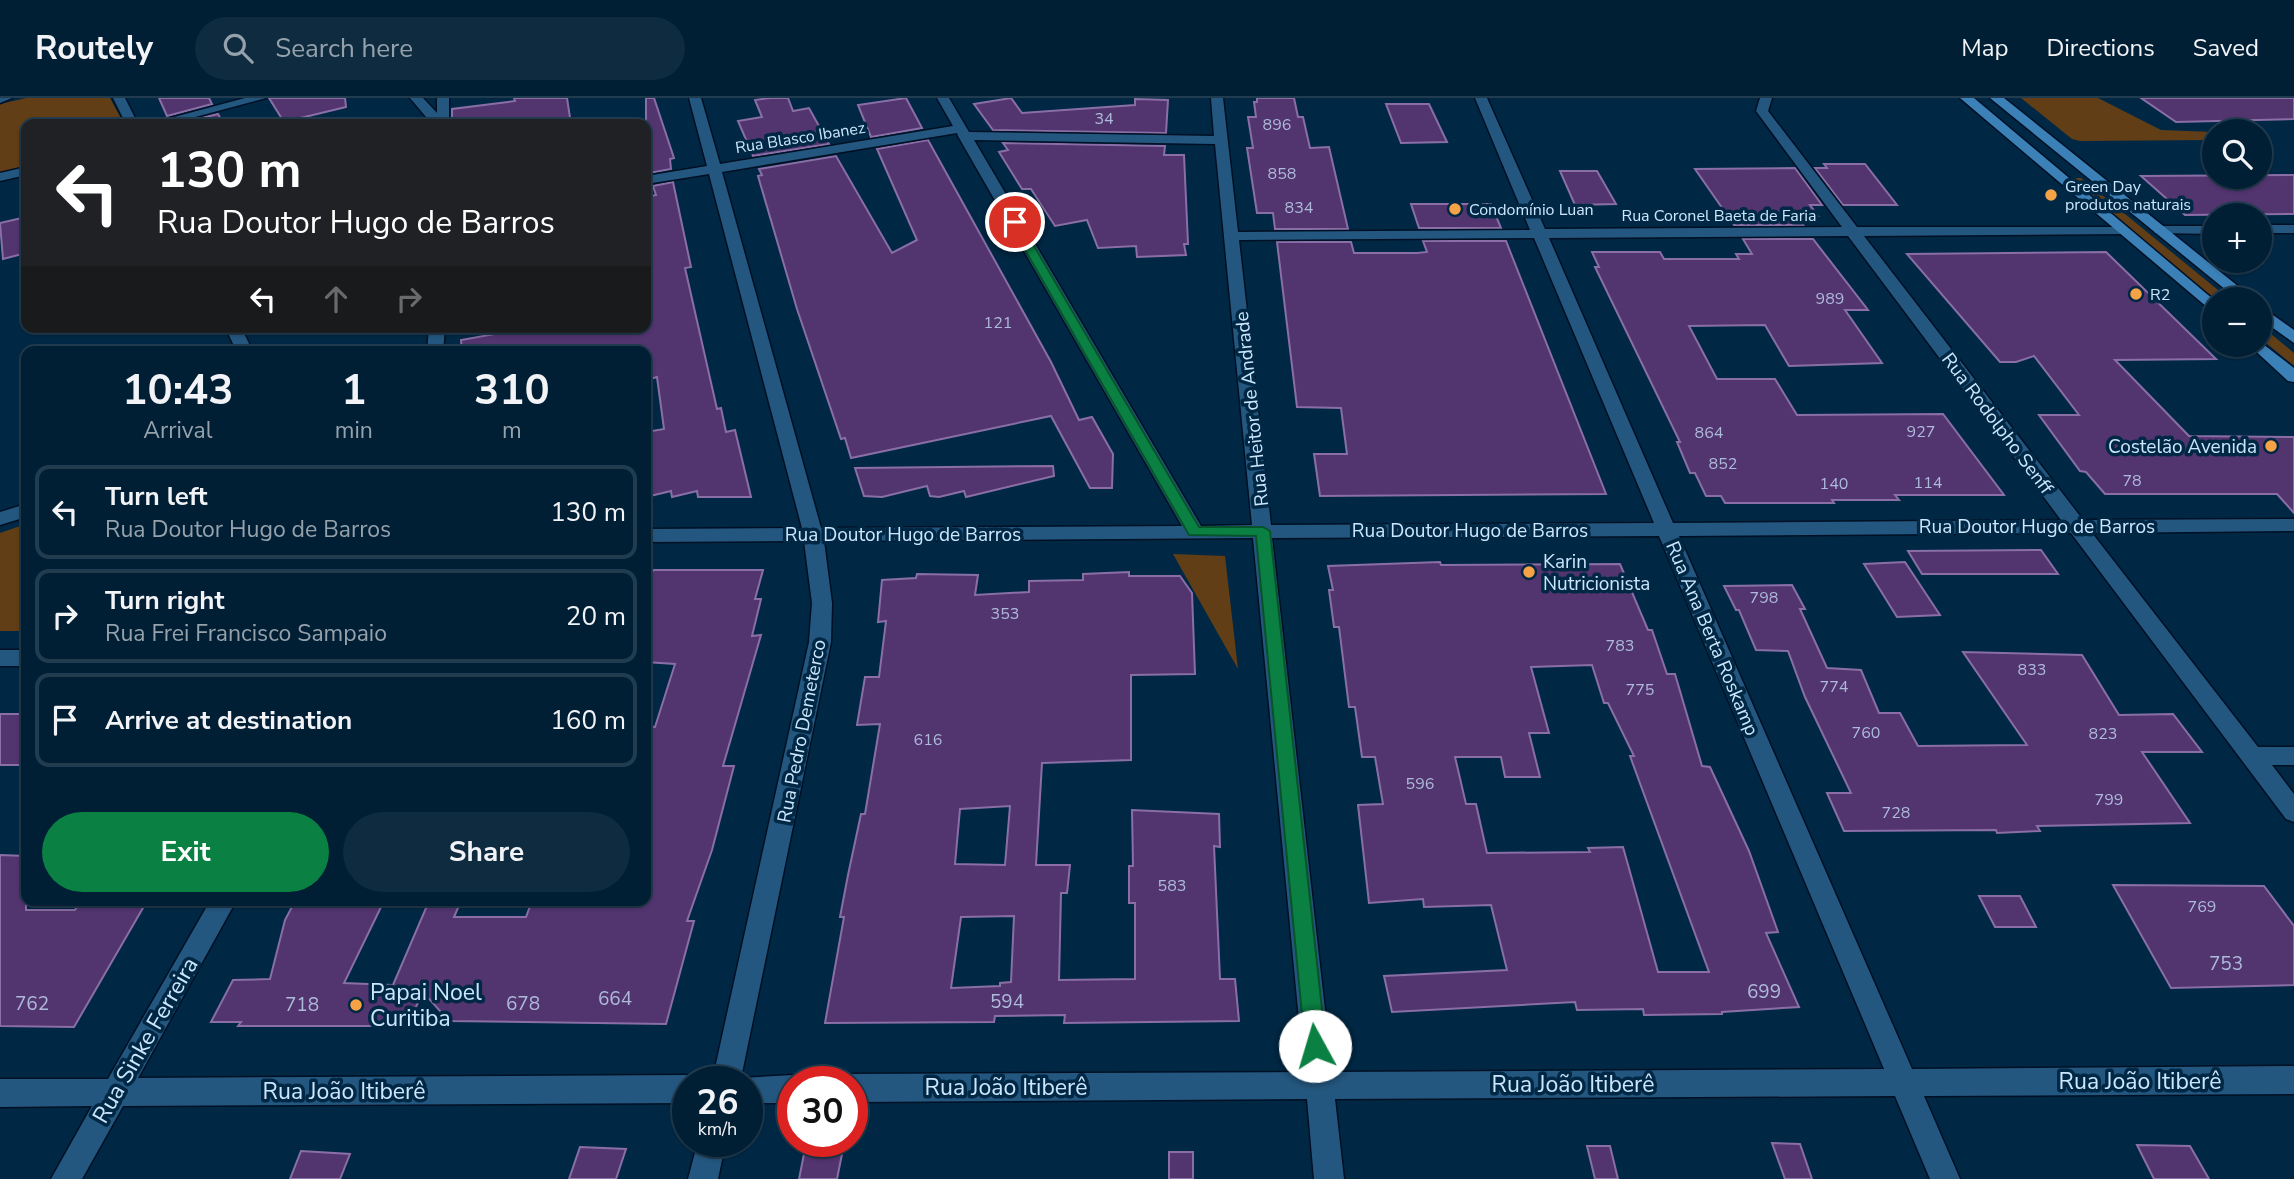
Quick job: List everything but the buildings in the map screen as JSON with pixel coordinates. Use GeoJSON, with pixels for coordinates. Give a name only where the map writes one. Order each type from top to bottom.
{"type":"FeatureCollection","features":[{"type":"Feature","properties":{"kind":"main road"},"geometry":{"type":"LineString","coordinates":[[1966,98],[2202,298]]}},
{"type":"Feature","properties":{"kind":"main road"},"geometry":{"type":"LineString","coordinates":[[1996,98],[2231,287]]}},
{"type":"Feature","properties":{"kind":"main road"},"geometry":{"type":"LineString","coordinates":[[2272,320],[2294,338]]}},
{"type":"Feature","properties":{"kind":"main road"},"geometry":{"type":"LineString","coordinates":[[2271,357],[2294,377]]}},
{"type":"Feature","properties":{"kind":"street"},"geometry":{"type":"LineString","coordinates":[[0,99],[6,98]]}},
{"type":"Feature","properties":{"kind":"street"},"geometry":{"type":"LineString","coordinates":[[119,98],[130,119]]}},
{"type":"Feature","properties":{"kind":"street"},"geometry":{"type":"LineString","coordinates":[[174,119],[260,98]]}},
{"type":"Feature","properties":{"kind":"street"},"geometry":{"type":"LineString","coordinates":[[416,98],[436,119]]}},
{"type":"Feature","properties":{"kind":"street"},"geometry":{"type":"LineString","coordinates":[[441,119],[443,98]]}},
{"type":"Feature","properties":{"kind":"street","name":"Rua Pedro Demeterco"},"geometry":{"type":"LineString","coordinates":[[695,98],[813,535],[822,603],[820,642],[729,1066]]}},
{"type":"Feature","properties":{"kind":"street"},"geometry":{"type":"LineString","coordinates":[[943,98],[1195,532]]}},
{"type":"Feature","properties":{"kind":"street","name":"Rua Heitor de Andrade"},"geometry":{"type":"LineString","coordinates":[[1217,98],[1219,140],[1233,236],[1329,1179]]}},
{"type":"Feature","properties":{"kind":"street","name":"Rua Ana Berta Roskamp"},"geometry":{"type":"LineString","coordinates":[[1481,98],[1945,1179]]}},
{"type":"Feature","properties":{"kind":"street","name":"Rua Rodolpho Senff"},"geometry":{"type":"LineString","coordinates":[[1766,98],[1762,111],[1768,121],[2294,812]]}},
{"type":"Feature","properties":{"kind":"street","name":"Rua Blasco Ibanez"},"geometry":{"type":"LineString","coordinates":[[651,179],[963,132],[1219,140]]}},
{"type":"Feature","properties":{"kind":"street"},"geometry":{"type":"LineString","coordinates":[[0,177],[21,172]]}},
{"type":"Feature","properties":{"kind":"street"},"geometry":{"type":"LineString","coordinates":[[2272,229],[2294,229]]}},
{"type":"Feature","properties":{"kind":"street","name":"Rua Coronel Baeta de Faria"},"geometry":{"type":"LineString","coordinates":[[1233,236],[2122,230]]}},
{"type":"Feature","properties":{"kind":"street"},"geometry":{"type":"LineString","coordinates":[[2160,230],[2202,230]]}},
{"type":"Feature","properties":{"kind":"street"},"geometry":{"type":"LineString","coordinates":[[0,519],[21,512]]}},
{"type":"Feature","properties":{"kind":"street","name":"Rua Doutor Hugo de Barros"},"geometry":{"type":"LineString","coordinates":[[651,536],[2294,525]]}},
{"type":"Feature","properties":{"kind":"street"},"geometry":{"type":"LineString","coordinates":[[0,658],[21,658]]}},
{"type":"Feature","properties":{"kind":"street"},"geometry":{"type":"LineString","coordinates":[[2252,756],[2294,756]]}},
{"type":"Feature","properties":{"kind":"street","name":"Rua Sinke Ferreira"},"geometry":{"type":"LineString","coordinates":[[66,1179],[221,906]]}},
{"type":"Feature","properties":{"kind":"street","name":"Rua João Itiberê"},"geometry":{"type":"LineString","coordinates":[[868,1088],[2294,1080]]}},
{"type":"Feature","properties":{"kind":"street","name":"Rua João Itiberê"},"geometry":{"type":"LineString","coordinates":[[0,1093],[672,1089]]}},
{"type":"Feature","properties":{"kind":"street"},"geometry":{"type":"LineString","coordinates":[[703,1179],[708,1157]]}},
{"type":"Feature","properties":{"kind":"shaded area"},"geometry":{"type":"Polygon","coordinates":[[[26,98],[110,98],[121,119],[21,119],[21,168],[0,174],[0,104],[26,98]]]}},
{"type":"Feature","properties":{"kind":"shaded area"},"geometry":{"type":"Polygon","coordinates":[[[2021,98],[2098,98],[2161,130],[2202,132],[2202,140],[2072,139],[2021,98]]]}},
{"type":"Feature","properties":{"kind":"shaded area"},"geometry":{"type":"Polygon","coordinates":[[[2067,178],[2081,178],[2214,287],[2202,289],[2067,178]]]}},
{"type":"Feature","properties":{"kind":"shaded area"},"geometry":{"type":"Polygon","coordinates":[[[2272,335],[2294,353],[2294,366],[2272,348],[2272,335]]]}},
{"type":"Feature","properties":{"kind":"shaded area"},"geometry":{"type":"Polygon","coordinates":[[[21,526],[21,631],[0,631],[0,533],[21,526]]]}},
{"type":"Feature","properties":{"kind":"shaded area"},"geometry":{"type":"Polygon","coordinates":[[[1173,554],[1225,556],[1238,669],[1173,554]]]}},
{"type":"Feature","properties":{"kind":"place","name":"Green Day produtos naturais"},"geometry":{"type":"Point","coordinates":[2051,195]}},
{"type":"Feature","properties":{"kind":"place","name":"Condomínio Luan"},"geometry":{"type":"Point","coordinates":[1455,209]}},
{"type":"Feature","properties":{"kind":"place","name":"R2"},"geometry":{"type":"Point","coordinates":[2136,294]}},
{"type":"Feature","properties":{"kind":"place","name":"Costelão Avenida"},"geometry":{"type":"Point","coordinates":[2271,446]}},
{"type":"Feature","properties":{"kind":"place","name":"Karin Nutricionista"},"geometry":{"type":"Point","coordinates":[1529,572]}},
{"type":"Feature","properties":{"kind":"place","name":"Papai Noel Curitiba"},"geometry":{"type":"Point","coordinates":[356,1005]}},
{"type":"Feature","properties":{"kind":"route"},"geometry":{"type":"LineString","coordinates":[[1015,222],[1195,532],[1263,531],[1315,1046]]}}]}
